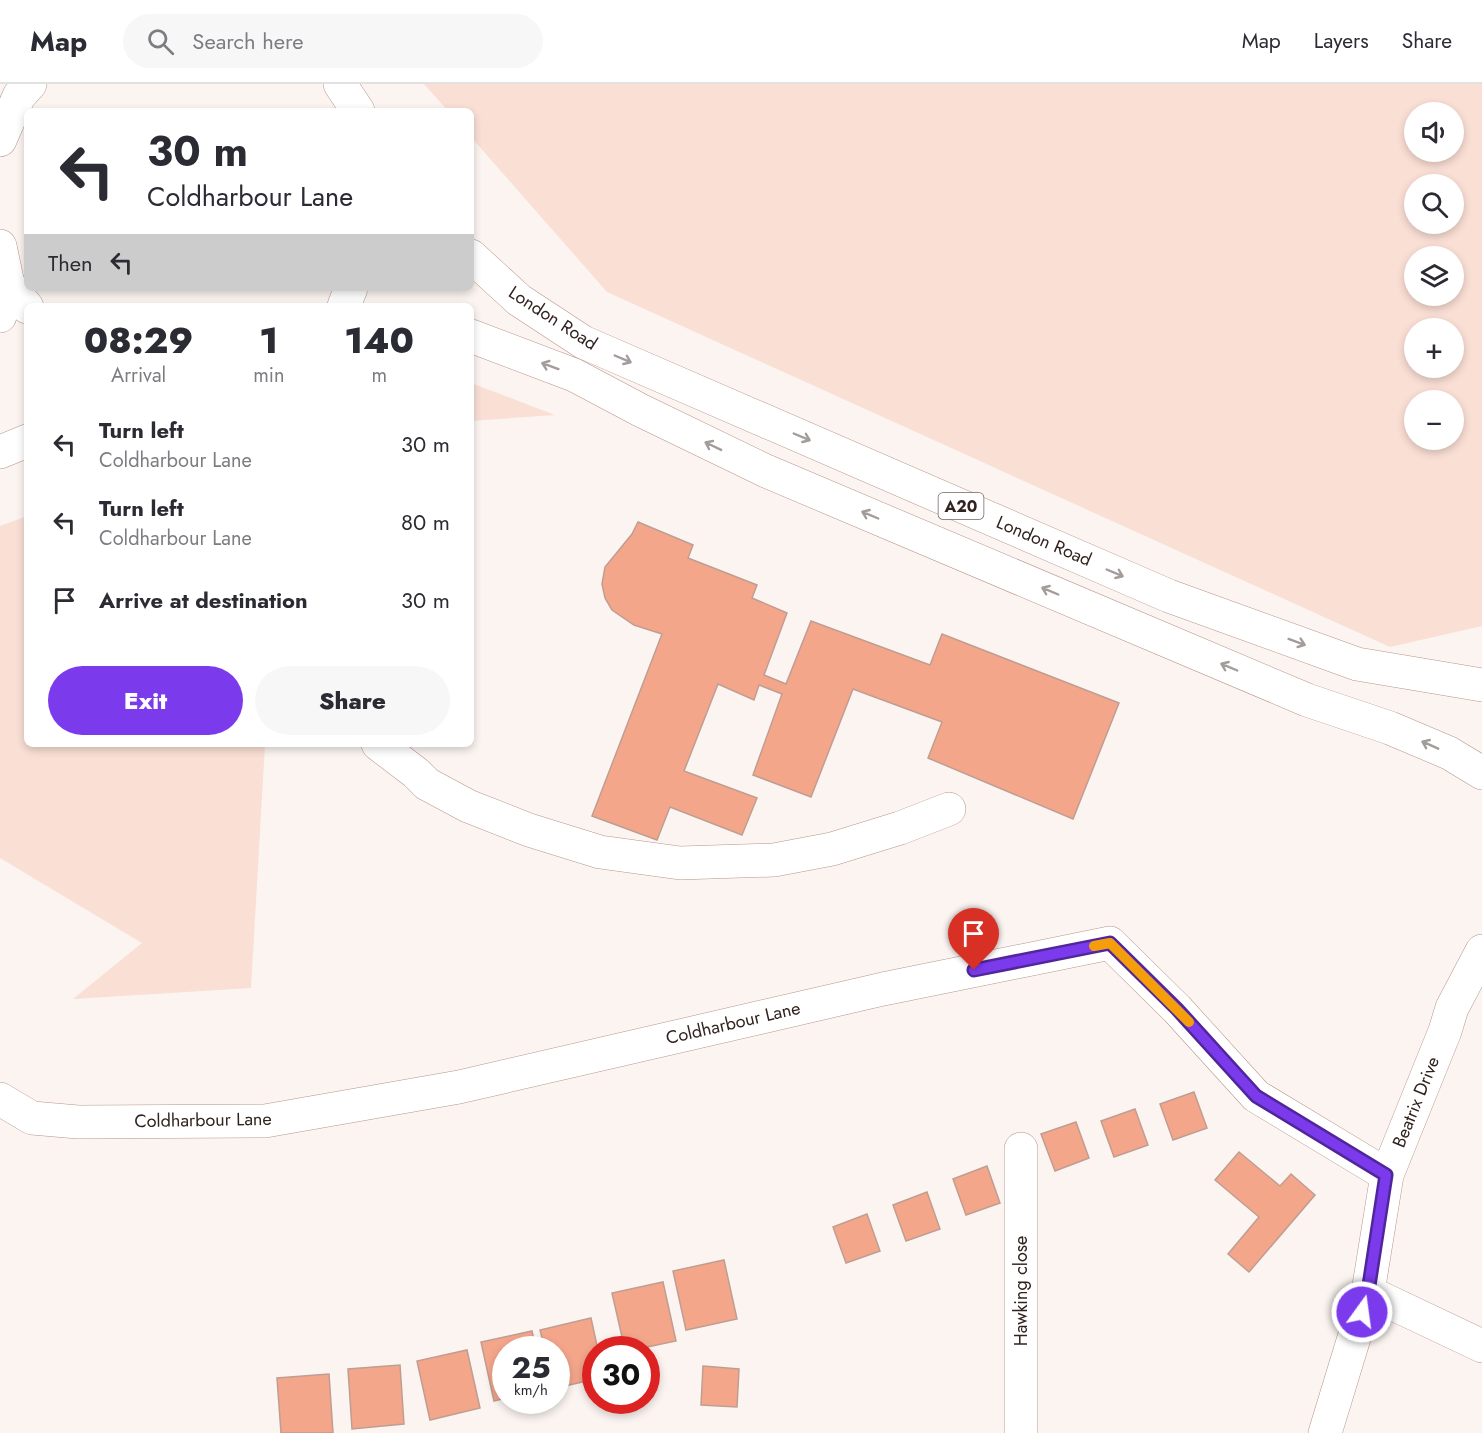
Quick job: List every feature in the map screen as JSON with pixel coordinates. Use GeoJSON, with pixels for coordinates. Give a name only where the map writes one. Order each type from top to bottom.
{"type":"FeatureCollection","features":[{"type":"Feature","properties":{"kind":"main road"},"geometry":{"type":"LineString","coordinates":[[0,140],[19,96],[30,84]]}},
{"type":"Feature","properties":{"kind":"main road"},"geometry":{"type":"LineString","coordinates":[[340,84],[356,108]]}},
{"type":"Feature","properties":{"kind":"main road"},"geometry":{"type":"LineString","coordinates":[[0,246],[17,296],[2,302],[0,316]]}},
{"type":"Feature","properties":{"kind":"main road","name":"London Road"},"geometry":{"type":"LineString","coordinates":[[474,259],[519,300],[583,342],[1169,596],[1357,663],[1482,685]]}},
{"type":"Feature","properties":{"kind":"main road","name":"London Road"},"geometry":{"type":"LineString","coordinates":[[474,337],[574,375],[766,471],[1307,700],[1390,728],[1449,753],[1482,773]]}},
{"type":"Feature","properties":{"kind":"main road"},"geometry":{"type":"LineString","coordinates":[[0,452],[24,442]]}},
{"type":"Feature","properties":{"kind":"main road"},"geometry":{"type":"LineString","coordinates":[[382,747],[427,784],[468,806],[529,830],[600,852],[680,863],[774,860],[832,849],[900,828],[949,809]]}},
{"type":"Feature","properties":{"kind":"main road","name":"Coldharbour Lane"},"geometry":{"type":"LineString","coordinates":[[0,1099],[32,1118],[78,1122],[265,1121],[459,1087],[883,989],[1110,943],[1177,1009],[1256,1096],[1386,1175]]}},
{"type":"Feature","properties":{"kind":"main road","name":"Beatrix Drive"},"geometry":{"type":"LineString","coordinates":[[1325,1433],[1368,1292],[1386,1175],[1445,1031],[1452,1008],[1482,951]]}},
{"type":"Feature","properties":{"kind":"main road","name":"Hawking close"},"geometry":{"type":"LineString","coordinates":[[1021,1149],[1021,1433]]}},
{"type":"Feature","properties":{"kind":"main road"},"geometry":{"type":"LineString","coordinates":[[1368,1292],[1482,1346]]}},
{"type":"Feature","properties":{"kind":"shaded area"},"geometry":{"type":"Polygon","coordinates":[[[424,84],[1482,84],[1482,626],[1390,647],[607,292],[474,140],[474,108],[445,108],[424,84]]]}},
{"type":"Feature","properties":{"kind":"shaded area"},"geometry":{"type":"Polygon","coordinates":[[[474,384],[555,415],[474,421],[474,384]]]}},
{"type":"Feature","properties":{"kind":"shaded area"},"geometry":{"type":"Polygon","coordinates":[[[24,517],[24,747],[265,747],[251,988],[73,999],[142,943],[0,858],[0,526],[24,517]]]}},
{"type":"Feature","properties":{"kind":"building"},"geometry":{"type":"Polygon","coordinates":[[[638,522],[693,545],[688,558],[757,585],[752,598],[787,613],[764,675],[786,684],[811,621],[930,665],[942,634],[1119,703],[1073,819],[928,758],[942,722],[853,689],[811,797],[753,775],[782,694],[759,685],[754,700],[718,684],[684,771],[757,798],[742,835],[670,807],[657,840],[592,816],[662,634],[634,625],[612,610],[605,598],[602,584],[605,567],[632,534],[638,522]]]}},
{"type":"Feature","properties":{"kind":"building"},"geometry":{"type":"Polygon","coordinates":[[[1194,1092],[1207,1128],[1173,1140],[1160,1104],[1194,1092]]]}},
{"type":"Feature","properties":{"kind":"building"},"geometry":{"type":"Polygon","coordinates":[[[1135,1109],[1148,1145],[1114,1157],[1101,1121],[1135,1109]]]}},
{"type":"Feature","properties":{"kind":"building"},"geometry":{"type":"Polygon","coordinates":[[[1076,1122],[1089,1158],[1055,1171],[1041,1134],[1076,1122]]]}},
{"type":"Feature","properties":{"kind":"building"},"geometry":{"type":"Polygon","coordinates":[[[1239,1152],[1280,1186],[1291,1174],[1315,1195],[1249,1272],[1228,1254],[1259,1217],[1215,1180],[1239,1152]]]}},
{"type":"Feature","properties":{"kind":"building"},"geometry":{"type":"Polygon","coordinates":[[[987,1166],[1000,1203],[966,1215],[953,1179],[987,1166]]]}},
{"type":"Feature","properties":{"kind":"building"},"geometry":{"type":"Polygon","coordinates":[[[927,1192],[940,1229],[906,1241],[893,1205],[927,1192]]]}},
{"type":"Feature","properties":{"kind":"building"},"geometry":{"type":"Polygon","coordinates":[[[867,1214],[880,1251],[846,1263],[833,1227],[867,1214]]]}},
{"type":"Feature","properties":{"kind":"building"},"geometry":{"type":"Polygon","coordinates":[[[724,1260],[737,1319],[686,1330],[673,1271],[724,1260]]]}},
{"type":"Feature","properties":{"kind":"building"},"geometry":{"type":"Polygon","coordinates":[[[663,1282],[676,1341],[660,1344],[660,1336],[622,1336],[612,1293],[663,1282]]]}},
{"type":"Feature","properties":{"kind":"building"},"geometry":{"type":"Polygon","coordinates":[[[591,1318],[595,1336],[582,1336],[582,1382],[570,1385],[570,1336],[542,1336],[540,1330],[591,1318]]]}},
{"type":"Feature","properties":{"kind":"building"},"geometry":{"type":"Polygon","coordinates":[[[532,1331],[533,1336],[509,1336],[532,1331]]]}},
{"type":"Feature","properties":{"kind":"building"},"geometry":{"type":"Polygon","coordinates":[[[492,1340],[492,1392],[481,1342],[492,1340]]]}},
{"type":"Feature","properties":{"kind":"building"},"geometry":{"type":"Polygon","coordinates":[[[467,1350],[480,1408],[430,1420],[417,1361],[467,1350]]]}},
{"type":"Feature","properties":{"kind":"building"},"geometry":{"type":"Polygon","coordinates":[[[400,1365],[404,1424],[352,1429],[348,1369],[400,1365]]]}},
{"type":"Feature","properties":{"kind":"building"},"geometry":{"type":"Polygon","coordinates":[[[703,1366],[739,1369],[737,1407],[701,1405],[703,1366]]]}},
{"type":"Feature","properties":{"kind":"building"},"geometry":{"type":"Polygon","coordinates":[[[329,1374],[333,1433],[281,1433],[277,1378],[329,1374]]]}},
{"type":"Feature","properties":{"kind":"slow traffic"},"geometry":{"type":"LineString","coordinates":[[1094,946],[1110,943],[1189,1022]]}},
{"type":"Feature","properties":{"kind":"route"},"geometry":{"type":"LineString","coordinates":[[974,970],[1110,943],[1177,1009],[1256,1096],[1386,1175],[1368,1292],[1362,1312]]}}]}
